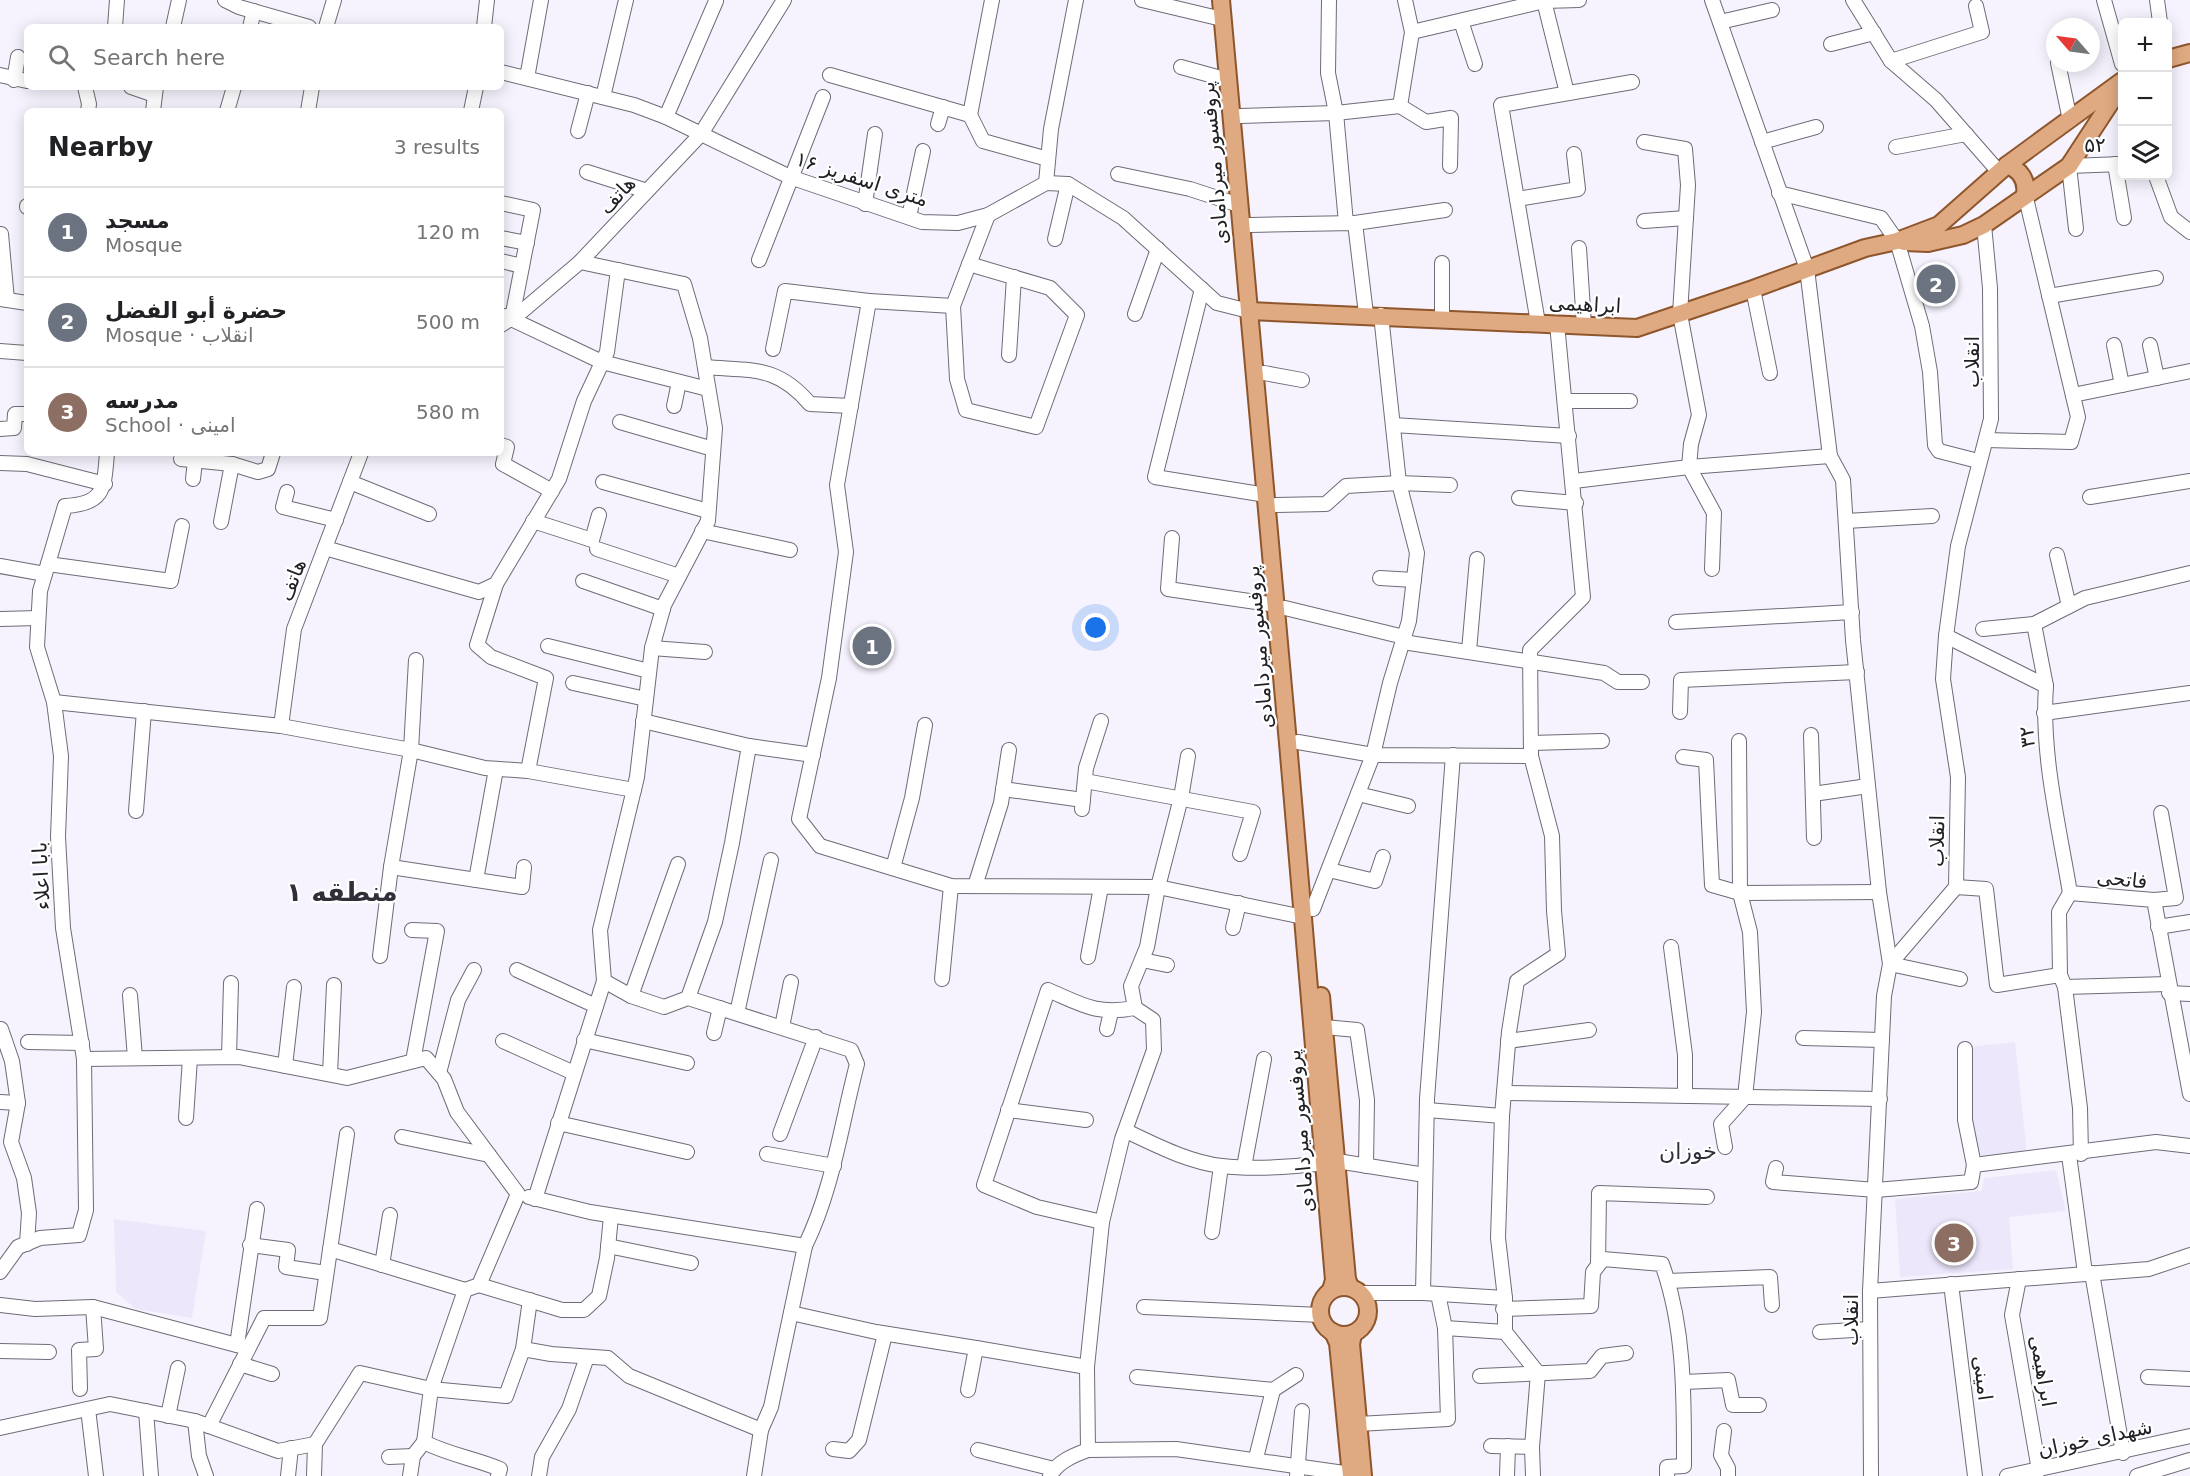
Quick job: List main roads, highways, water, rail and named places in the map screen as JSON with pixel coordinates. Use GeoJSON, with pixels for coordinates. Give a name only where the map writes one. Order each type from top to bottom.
{"type":"FeatureCollection","features":[{"type":"Feature","properties":{"kind":"main road","name":"پروفسور میردامادی"},"geometry":{"type":"LineString","coordinates":[[1221,0],[1239,205],[1253,310],[1271,500],[1330,1162],[1347,1279],[1356,1290]]}},
{"type":"Feature","properties":{"kind":"main road","name":"پروفسور میردامادی"},"geometry":{"type":"LineString","coordinates":[[1230,0],[1250,225],[1253,310],[1264,373],[1271,500]]}},
{"type":"Feature","properties":{"kind":"main road"},"geometry":{"type":"LineString","coordinates":[[2172,58],[2190,53]]}},
{"type":"Feature","properties":{"kind":"main road"},"geometry":{"type":"LineString","coordinates":[[1897,241],[1944,222],[2003,168],[2118,86]]}},
{"type":"Feature","properties":{"kind":"main road"},"geometry":{"type":"LineString","coordinates":[[1897,241],[1946,240],[1984,225],[2025,194],[2069,166],[2118,89]]}},
{"type":"Feature","properties":{"kind":"main road"},"geometry":{"type":"LineString","coordinates":[[2003,168],[2014,168],[2024,179],[2025,194]]}},
{"type":"Feature","properties":{"kind":"main road","name":"ابراهیمی"},"geometry":{"type":"LineString","coordinates":[[1253,310],[1637,328],[1753,290],[1865,248],[1897,241]]}},
{"type":"Feature","properties":{"kind":"main road","name":"پروفسور میردامادی"},"geometry":{"type":"LineString","coordinates":[[1308,913],[1324,1028],[1334,1280],[1331,1290]]}},
{"type":"Feature","properties":{"kind":"main road"},"geometry":{"type":"LineString","coordinates":[[1339,1287],[1356,1290],[1369,1308],[1365,1323],[1353,1334],[1333,1332],[1324,1325],[1321,1315],[1322,1302],[1331,1290],[1339,1287]]}},
{"type":"Feature","properties":{"kind":"main road"},"geometry":{"type":"LineString","coordinates":[[1333,1332],[1338,1343],[1355,1475]]}},
{"type":"Feature","properties":{"kind":"main road"},"geometry":{"type":"LineString","coordinates":[[1353,1334],[1351,1344],[1358,1424],[1355,1475]]}},
{"type":"Feature","properties":{"kind":"place","name":"حضرة أبو الفضل"},"geometry":{"type":"Point","coordinates":[1936,284]}},
{"type":"Feature","properties":{"kind":"place","name":"مسجد"},"geometry":{"type":"Point","coordinates":[872,646]}},
{"type":"Feature","properties":{"kind":"place","name":"مدرسه"},"geometry":{"type":"Point","coordinates":[1954,1243]}},
{"type":"Feature","properties":{"kind":"district","name":"منطقه ۱"},"geometry":{"type":"Point","coordinates":[342,892]}},
{"type":"Feature","properties":{"kind":"district","name":"خوزان"},"geometry":{"type":"Point","coordinates":[1688,1151]}}]}
